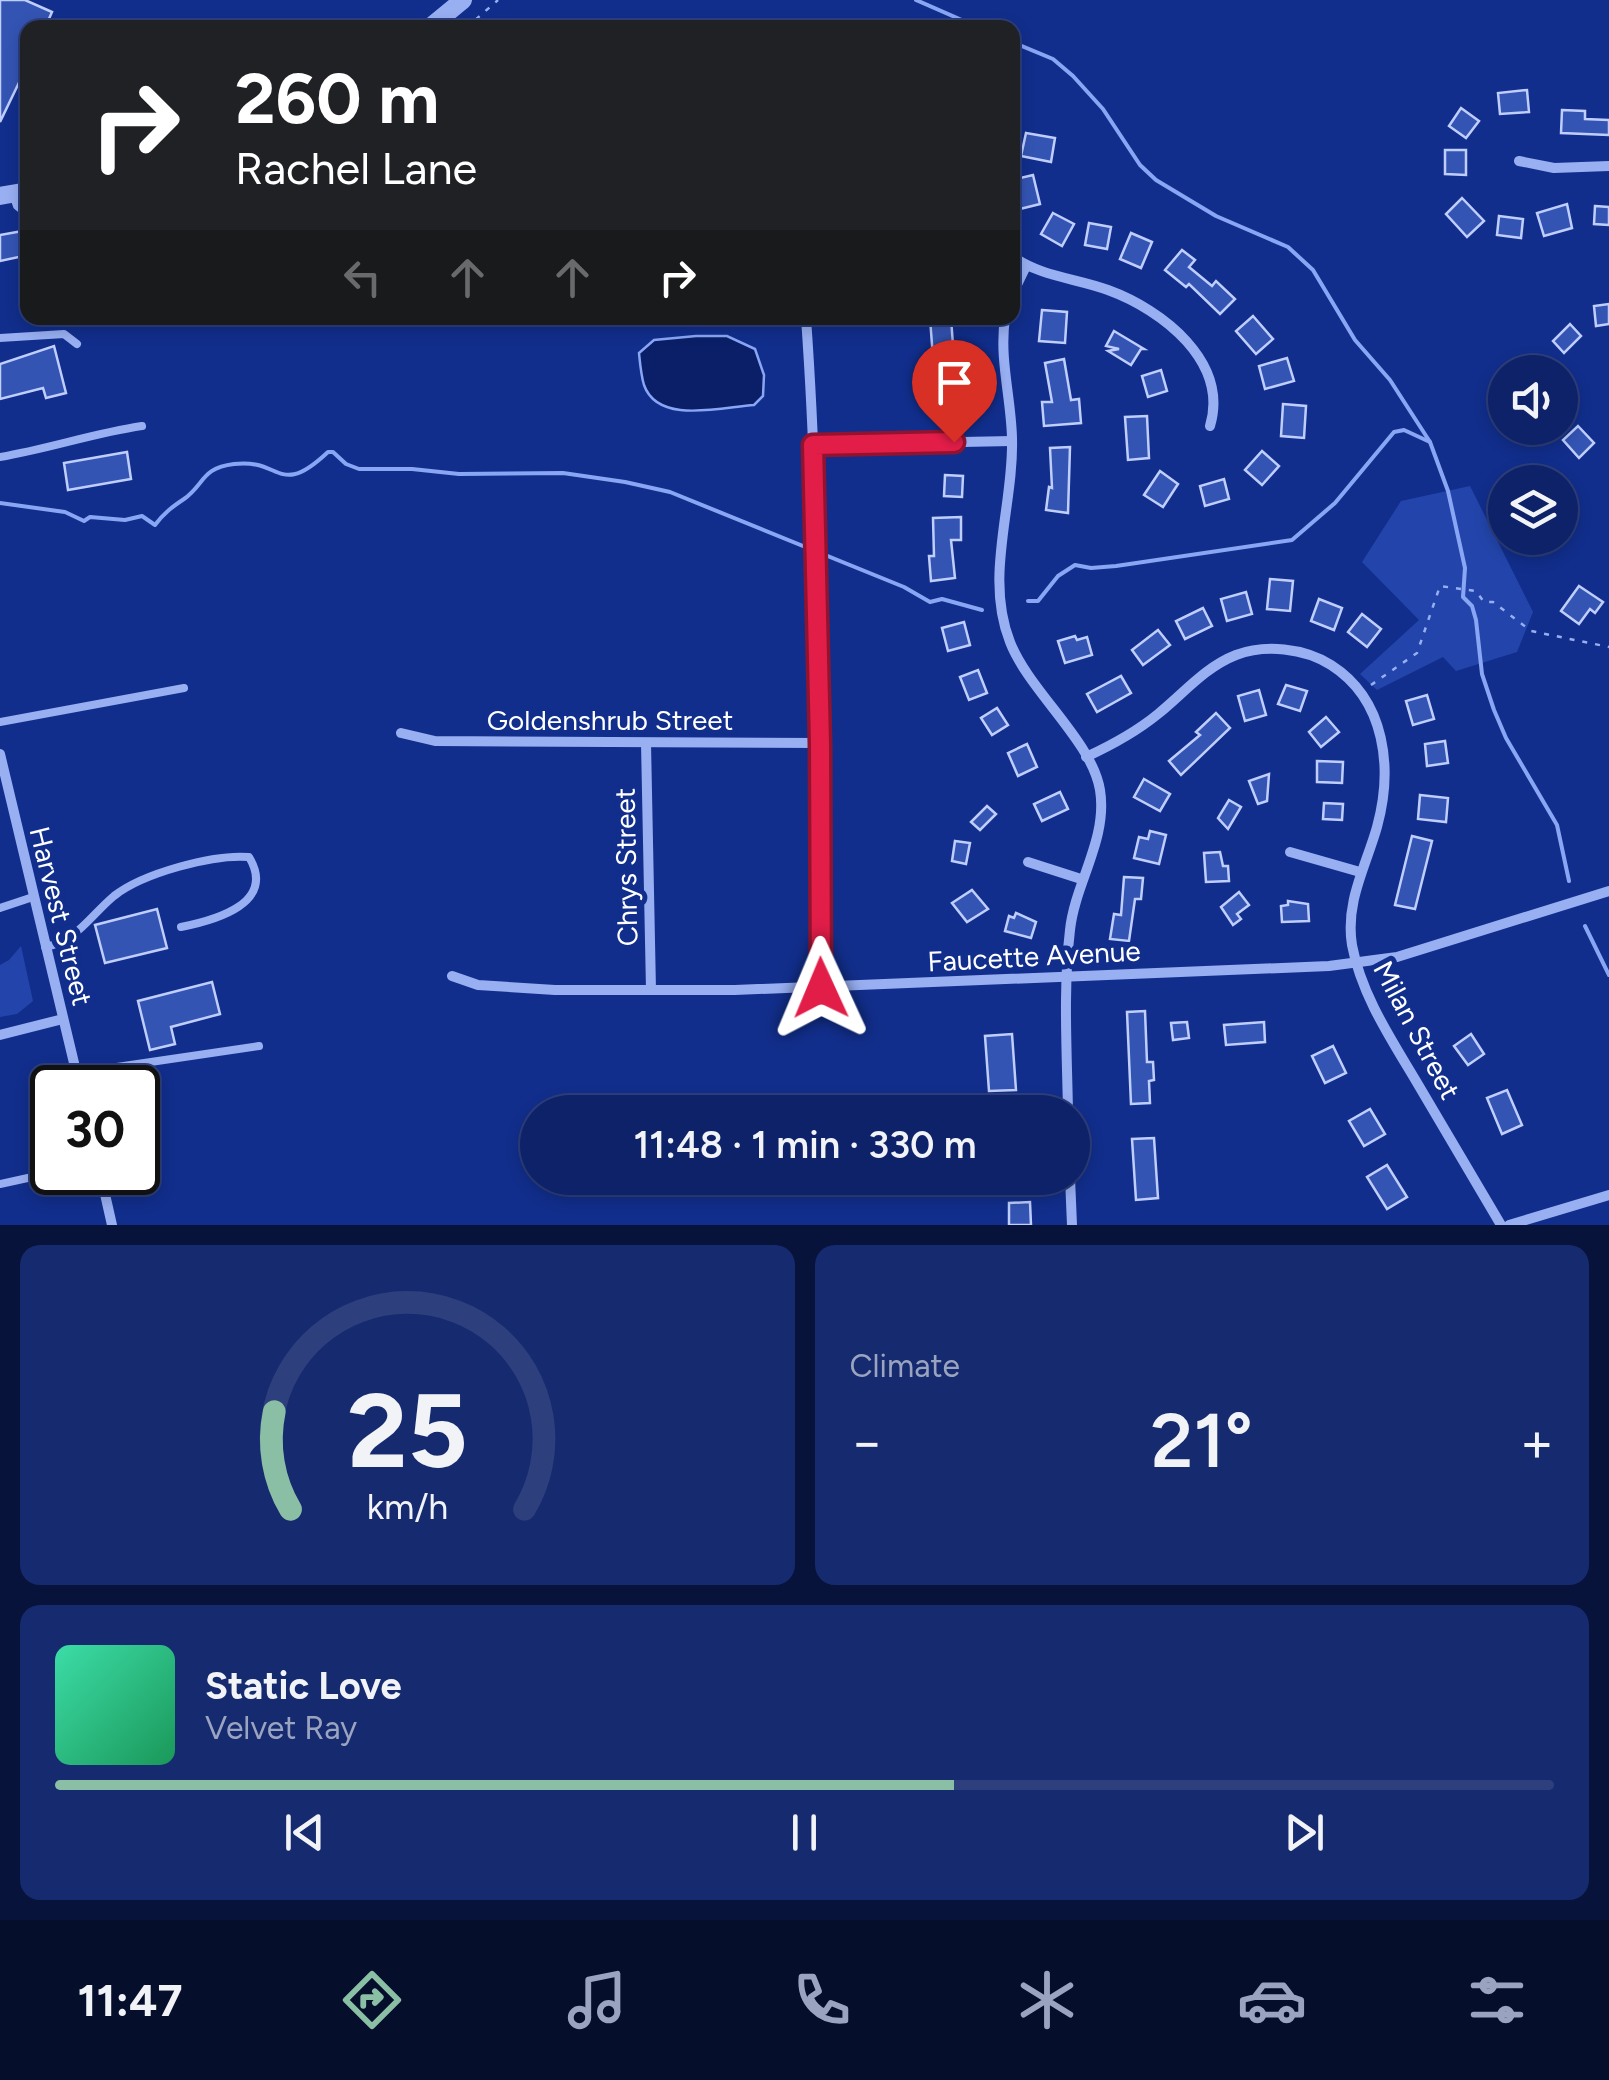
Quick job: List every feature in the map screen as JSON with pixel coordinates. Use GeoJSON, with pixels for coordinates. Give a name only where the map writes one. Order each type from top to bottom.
{"type":"FeatureCollection","features":[{"type":"Feature","properties":{"kind":"street"},"geometry":{"type":"LineString","coordinates":[[439,20],[463,0]]}},
{"type":"Feature","properties":{"kind":"street"},"geometry":{"type":"LineString","coordinates":[[1519,161],[1554,168],[1609,166]]}},
{"type":"Feature","properties":{"kind":"street"},"geometry":{"type":"LineString","coordinates":[[1020,262],[1125,297],[1178,334],[1212,376],[1215,409],[1210,426]]}},
{"type":"Feature","properties":{"kind":"street"},"geometry":{"type":"LineString","coordinates":[[1020,279],[1026,266]]}},
{"type":"Feature","properties":{"kind":"street"},"geometry":{"type":"LineString","coordinates":[[806,325],[820,743],[821,988]]}},
{"type":"Feature","properties":{"kind":"street"},"geometry":{"type":"LineString","coordinates":[[1004,325],[1002,360],[1012,441],[1010,488],[998,568],[1002,617],[1021,664],[1086,757],[1100,788],[1098,836],[1080,879],[1070,930],[1066,975],[1068,1095]]}},
{"type":"Feature","properties":{"kind":"street"},"geometry":{"type":"LineString","coordinates":[[813,445],[1012,441]]}},
{"type":"Feature","properties":{"kind":"street"},"geometry":{"type":"LineString","coordinates":[[1086,757],[1141,727],[1200,676],[1238,654],[1277,649],[1311,655],[1336,668],[1362,692]]}},
{"type":"Feature","properties":{"kind":"street","name":"Milan Street"},"geometry":{"type":"LineString","coordinates":[[1362,692],[1379,729],[1385,772],[1379,818],[1360,872],[1351,924],[1356,964],[1397,1049],[1501,1225]]}},
{"type":"Feature","properties":{"kind":"street","name":"Goldenshrub Street"},"geometry":{"type":"LineString","coordinates":[[401,733],[435,742],[820,743]]}},
{"type":"Feature","properties":{"kind":"street","name":"Chrys Street"},"geometry":{"type":"LineString","coordinates":[[646,743],[651,990]]}},
{"type":"Feature","properties":{"kind":"street","name":"Harvest Street"},"geometry":{"type":"LineString","coordinates":[[0,754],[74,1065]]}},
{"type":"Feature","properties":{"kind":"street"},"geometry":{"type":"LineString","coordinates":[[1290,852],[1360,872]]}},
{"type":"Feature","properties":{"kind":"street"},"geometry":{"type":"LineString","coordinates":[[1028,862],[1080,879]]}},
{"type":"Feature","properties":{"kind":"street","name":"Faucette Avenue"},"geometry":{"type":"LineString","coordinates":[[452,976],[478,984],[555,990],[821,988],[1356,964],[1436,946],[1609,891]]}},
{"type":"Feature","properties":{"kind":"street"},"geometry":{"type":"LineString","coordinates":[[0,1035],[63,1018]]}},
{"type":"Feature","properties":{"kind":"street"},"geometry":{"type":"LineString","coordinates":[[1510,1225],[1609,1194]]}},
{"type":"Feature","properties":{"kind":"street"},"geometry":{"type":"LineString","coordinates":[[105,1195],[112,1225]]}},
{"type":"Feature","properties":{"kind":"street"},"geometry":{"type":"LineString","coordinates":[[1071,1195],[1072,1225]]}},
{"type":"Feature","properties":{"kind":"lane"},"geometry":{"type":"LineString","coordinates":[[0,338],[64,334],[78,344]]}},
{"type":"Feature","properties":{"kind":"lane"},"geometry":{"type":"LineString","coordinates":[[0,457],[142,426]]}},
{"type":"Feature","properties":{"kind":"lane"},"geometry":{"type":"LineString","coordinates":[[0,722],[184,688]]}},
{"type":"Feature","properties":{"kind":"lane"},"geometry":{"type":"LineString","coordinates":[[45,947],[68,941],[116,895],[143,880],[230,855],[250,857],[258,881],[239,908],[208,922],[181,926]]}},
{"type":"Feature","properties":{"kind":"lane"},"geometry":{"type":"LineString","coordinates":[[0,908],[33,896]]}},
{"type":"Feature","properties":{"kind":"lane"},"geometry":{"type":"LineString","coordinates":[[130,1065],[259,1046]]}},
{"type":"Feature","properties":{"kind":"lane"},"geometry":{"type":"LineString","coordinates":[[0,1184],[30,1177]]}},
{"type":"Feature","properties":{"kind":"path"},"geometry":{"type":"LineString","coordinates":[[475,20],[498,0]]}},
{"type":"Feature","properties":{"kind":"path"},"geometry":{"type":"LineString","coordinates":[[1362,692],[1417,652],[1440,586],[1476,591],[1484,602],[1493,602],[1531,631],[1609,647]]}},
{"type":"Feature","properties":{"kind":"shaded area"},"geometry":{"type":"Polygon","coordinates":[[[727,336],[755,349],[764,375],[763,396],[754,405],[692,411],[663,405],[651,397],[644,385],[639,353],[654,340],[727,336]]]}},
{"type":"Feature","properties":{"kind":"shaded area"},"geometry":{"type":"Polygon","coordinates":[[[1470,486],[1488,522],[1488,555],[1504,555],[1533,612],[1517,652],[1456,671],[1443,657],[1377,690],[1360,674],[1419,620],[1362,562],[1401,501],[1470,486]]]}},
{"type":"Feature","properties":{"kind":"shaded area"},"geometry":{"type":"Polygon","coordinates":[[[21,946],[33,1001],[17,1014],[0,1017],[0,965],[21,946]]]}},
{"type":"Feature","properties":{"kind":"building"},"geometry":{"type":"Polygon","coordinates":[[[0,0],[25,0],[52,12],[48,20],[20,20],[20,81],[0,122],[0,0]]]}},
{"type":"Feature","properties":{"kind":"building"},"geometry":{"type":"Polygon","coordinates":[[[1527,90],[1529,112],[1500,114],[1498,93],[1527,90]]]}},
{"type":"Feature","properties":{"kind":"building"},"geometry":{"type":"Polygon","coordinates":[[[1461,108],[1479,121],[1466,138],[1449,126],[1461,108]]]}},
{"type":"Feature","properties":{"kind":"building"},"geometry":{"type":"Polygon","coordinates":[[[1562,110],[1585,111],[1585,119],[1609,120],[1609,135],[1561,133],[1562,110]]]}},
{"type":"Feature","properties":{"kind":"building"},"geometry":{"type":"Polygon","coordinates":[[[1026,133],[1055,138],[1051,162],[1021,156],[1026,133]]]}},
{"type":"Feature","properties":{"kind":"building"},"geometry":{"type":"Polygon","coordinates":[[[1445,150],[1466,150],[1466,175],[1445,174],[1445,150]]]}},
{"type":"Feature","properties":{"kind":"building"},"geometry":{"type":"Polygon","coordinates":[[[1033,175],[1040,204],[1020,209],[1020,178],[1033,175]]]}},
{"type":"Feature","properties":{"kind":"building"},"geometry":{"type":"Polygon","coordinates":[[[1462,198],[1484,221],[1467,237],[1446,214],[1462,198]]]}},
{"type":"Feature","properties":{"kind":"building"},"geometry":{"type":"Polygon","coordinates":[[[1567,204],[1572,228],[1544,236],[1537,213],[1567,204]]]}},
{"type":"Feature","properties":{"kind":"building"},"geometry":{"type":"Polygon","coordinates":[[[1595,206],[1609,207],[1609,225],[1594,224],[1595,206]]]}},
{"type":"Feature","properties":{"kind":"building"},"geometry":{"type":"Polygon","coordinates":[[[1053,213],[1074,224],[1062,246],[1041,234],[1053,213]]]}},
{"type":"Feature","properties":{"kind":"building"},"geometry":{"type":"Polygon","coordinates":[[[1499,216],[1523,219],[1521,238],[1497,235],[1499,216]]]}},
{"type":"Feature","properties":{"kind":"building"},"geometry":{"type":"Polygon","coordinates":[[[1089,223],[1111,227],[1107,249],[1085,245],[1089,223]]]}},
{"type":"Feature","properties":{"kind":"building"},"geometry":{"type":"Polygon","coordinates":[[[20,231],[20,257],[0,261],[0,235],[20,231]]]}},
{"type":"Feature","properties":{"kind":"building"},"geometry":{"type":"Polygon","coordinates":[[[1131,233],[1152,242],[1141,268],[1120,259],[1131,233]]]}},
{"type":"Feature","properties":{"kind":"building"},"geometry":{"type":"Polygon","coordinates":[[[1182,250],[1195,260],[1189,267],[1212,286],[1216,281],[1235,299],[1220,314],[1189,284],[1186,287],[1165,270],[1182,250]]]}},
{"type":"Feature","properties":{"kind":"building"},"geometry":{"type":"Polygon","coordinates":[[[1609,304],[1609,324],[1596,326],[1594,306],[1609,304]]]}},
{"type":"Feature","properties":{"kind":"building"},"geometry":{"type":"Polygon","coordinates":[[[1042,310],[1067,312],[1065,343],[1039,341],[1042,310]]]}},
{"type":"Feature","properties":{"kind":"building"},"geometry":{"type":"Polygon","coordinates":[[[1253,316],[1273,339],[1256,354],[1236,331],[1253,316]]]}},
{"type":"Feature","properties":{"kind":"building"},"geometry":{"type":"Polygon","coordinates":[[[1570,324],[1581,336],[1564,353],[1553,341],[1570,324]]]}},
{"type":"Feature","properties":{"kind":"building"},"geometry":{"type":"Polygon","coordinates":[[[931,325],[952,325],[956,386],[960,386],[957,407],[942,407],[940,371],[934,371],[931,325]]]}},
{"type":"Feature","properties":{"kind":"building"},"geometry":{"type":"Polygon","coordinates":[[[1114,331],[1144,349],[1131,365],[1108,351],[1119,349],[1106,346],[1114,331]]]}},
{"type":"Feature","properties":{"kind":"building"},"geometry":{"type":"Polygon","coordinates":[[[54,346],[66,393],[46,398],[43,388],[0,399],[0,364],[54,346]]]}},
{"type":"Feature","properties":{"kind":"building"},"geometry":{"type":"Polygon","coordinates":[[[1287,358],[1294,381],[1265,389],[1259,366],[1287,358]]]}},
{"type":"Feature","properties":{"kind":"building"},"geometry":{"type":"Polygon","coordinates":[[[1064,359],[1071,400],[1079,399],[1081,423],[1044,426],[1042,402],[1052,402],[1045,363],[1064,359]]]}},
{"type":"Feature","properties":{"kind":"building"},"geometry":{"type":"Polygon","coordinates":[[[1161,370],[1167,391],[1148,397],[1142,376],[1161,370]]]}},
{"type":"Feature","properties":{"kind":"building"},"geometry":{"type":"Polygon","coordinates":[[[1283,404],[1306,406],[1304,438],[1281,436],[1283,404]]]}},
{"type":"Feature","properties":{"kind":"building"},"geometry":{"type":"Polygon","coordinates":[[[1147,416],[1149,458],[1128,460],[1125,417],[1147,416]]]}},
{"type":"Feature","properties":{"kind":"building"},"geometry":{"type":"Polygon","coordinates":[[[1578,426],[1594,443],[1579,458],[1567,445],[1578,445],[1578,426]]]}},
{"type":"Feature","properties":{"kind":"building"},"geometry":{"type":"Polygon","coordinates":[[[1070,447],[1068,513],[1046,510],[1049,487],[1052,488],[1050,448],[1070,447]]]}},
{"type":"Feature","properties":{"kind":"building"},"geometry":{"type":"Polygon","coordinates":[[[1262,451],[1279,466],[1262,485],[1245,470],[1262,451]]]}},
{"type":"Feature","properties":{"kind":"building"},"geometry":{"type":"Polygon","coordinates":[[[127,452],[131,479],[68,490],[64,463],[127,452]]]}},
{"type":"Feature","properties":{"kind":"building"},"geometry":{"type":"Polygon","coordinates":[[[1160,471],[1178,484],[1163,507],[1144,495],[1160,471]]]}},
{"type":"Feature","properties":{"kind":"building"},"geometry":{"type":"Polygon","coordinates":[[[945,475],[963,476],[962,497],[944,496],[945,475]]]}},
{"type":"Feature","properties":{"kind":"building"},"geometry":{"type":"Polygon","coordinates":[[[1224,479],[1229,499],[1205,506],[1200,486],[1224,479]]]}},
{"type":"Feature","properties":{"kind":"building"},"geometry":{"type":"Polygon","coordinates":[[[961,517],[961,540],[951,540],[955,578],[931,581],[933,518],[961,517]]]}},
{"type":"Feature","properties":{"kind":"building"},"geometry":{"type":"Polygon","coordinates":[[[1270,579],[1293,581],[1290,611],[1267,609],[1270,579]]]}},
{"type":"Feature","properties":{"kind":"building"},"geometry":{"type":"Polygon","coordinates":[[[1579,586],[1603,602],[1595,613],[1590,609],[1579,624],[1561,611],[1579,586]]]}},
{"type":"Feature","properties":{"kind":"building"},"geometry":{"type":"Polygon","coordinates":[[[1246,592],[1252,614],[1227,621],[1221,599],[1246,592]]]}},
{"type":"Feature","properties":{"kind":"building"},"geometry":{"type":"Polygon","coordinates":[[[1319,599],[1342,608],[1334,630],[1311,621],[1319,599]]]}},
{"type":"Feature","properties":{"kind":"building"},"geometry":{"type":"Polygon","coordinates":[[[1203,608],[1212,626],[1185,639],[1176,621],[1203,608]]]}},
{"type":"Feature","properties":{"kind":"building"},"geometry":{"type":"Polygon","coordinates":[[[1362,614],[1381,629],[1367,647],[1348,632],[1362,614]]]}},
{"type":"Feature","properties":{"kind":"building"},"geometry":{"type":"Polygon","coordinates":[[[964,622],[970,645],[948,651],[942,628],[964,622]]]}},
{"type":"Feature","properties":{"kind":"building"},"geometry":{"type":"Polygon","coordinates":[[[1158,630],[1170,645],[1143,665],[1132,650],[1158,630]]]}},
{"type":"Feature","properties":{"kind":"building"},"geometry":{"type":"Polygon","coordinates":[[[1075,636],[1077,640],[1087,637],[1092,655],[1065,663],[1058,641],[1075,636]]]}},
{"type":"Feature","properties":{"kind":"building"},"geometry":{"type":"Polygon","coordinates":[[[978,670],[987,693],[969,700],[960,677],[978,670]]]}},
{"type":"Feature","properties":{"kind":"building"},"geometry":{"type":"Polygon","coordinates":[[[1121,676],[1131,693],[1097,712],[1087,694],[1121,676]]]}},
{"type":"Feature","properties":{"kind":"building"},"geometry":{"type":"Polygon","coordinates":[[[1286,685],[1307,691],[1300,711],[1278,704],[1286,685]]]}},
{"type":"Feature","properties":{"kind":"building"},"geometry":{"type":"Polygon","coordinates":[[[1259,690],[1266,715],[1245,721],[1238,696],[1259,690]]]}},
{"type":"Feature","properties":{"kind":"building"},"geometry":{"type":"Polygon","coordinates":[[[1427,695],[1434,719],[1413,725],[1406,701],[1427,695]]]}},
{"type":"Feature","properties":{"kind":"building"},"geometry":{"type":"Polygon","coordinates":[[[997,708],[1008,725],[992,735],[981,718],[997,708]]]}},
{"type":"Feature","properties":{"kind":"building"},"geometry":{"type":"Polygon","coordinates":[[[1216,713],[1230,728],[1181,775],[1169,761],[1200,735],[1196,732],[1216,713]]]}},
{"type":"Feature","properties":{"kind":"building"},"geometry":{"type":"Polygon","coordinates":[[[1326,717],[1339,732],[1321,747],[1309,732],[1326,717]]]}},
{"type":"Feature","properties":{"kind":"building"},"geometry":{"type":"Polygon","coordinates":[[[1445,741],[1448,763],[1427,766],[1425,744],[1445,741]]]}},
{"type":"Feature","properties":{"kind":"building"},"geometry":{"type":"Polygon","coordinates":[[[1027,744],[1037,767],[1018,776],[1008,753],[1027,744]]]}},
{"type":"Feature","properties":{"kind":"building"},"geometry":{"type":"Polygon","coordinates":[[[1317,761],[1343,762],[1342,783],[1317,782],[1317,761]]]}},
{"type":"Feature","properties":{"kind":"building"},"geometry":{"type":"Polygon","coordinates":[[[1269,774],[1267,801],[1258,804],[1249,781],[1269,774]]]}},
{"type":"Feature","properties":{"kind":"building"},"geometry":{"type":"Polygon","coordinates":[[[1144,779],[1170,794],[1160,811],[1134,797],[1144,779]]]}},
{"type":"Feature","properties":{"kind":"building"},"geometry":{"type":"Polygon","coordinates":[[[1060,792],[1068,809],[1042,821],[1034,804],[1060,792]]]}},
{"type":"Feature","properties":{"kind":"building"},"geometry":{"type":"Polygon","coordinates":[[[1420,795],[1448,798],[1446,822],[1418,819],[1420,795]]]}},
{"type":"Feature","properties":{"kind":"building"},"geometry":{"type":"Polygon","coordinates":[[[1229,800],[1241,807],[1228,829],[1218,818],[1229,800]]]}},
{"type":"Feature","properties":{"kind":"building"},"geometry":{"type":"Polygon","coordinates":[[[1324,803],[1343,804],[1342,820],[1323,819],[1324,803]]]}},
{"type":"Feature","properties":{"kind":"building"},"geometry":{"type":"Polygon","coordinates":[[[987,806],[996,814],[980,830],[971,822],[987,806]]]}},
{"type":"Feature","properties":{"kind":"building"},"geometry":{"type":"Polygon","coordinates":[[[1150,831],[1166,835],[1159,864],[1134,858],[1139,837],[1148,839],[1150,831]]]}},
{"type":"Feature","properties":{"kind":"building"},"geometry":{"type":"Polygon","coordinates":[[[1412,836],[1432,841],[1415,909],[1395,905],[1412,836]]]}},
{"type":"Feature","properties":{"kind":"building"},"geometry":{"type":"Polygon","coordinates":[[[955,841],[970,843],[966,864],[952,861],[955,841]]]}},
{"type":"Feature","properties":{"kind":"building"},"geometry":{"type":"Polygon","coordinates":[[[1220,852],[1223,866],[1228,866],[1229,881],[1206,882],[1204,853],[1220,852]]]}},
{"type":"Feature","properties":{"kind":"building"},"geometry":{"type":"Polygon","coordinates":[[[1124,877],[1143,878],[1141,899],[1135,899],[1129,941],[1110,939],[1114,914],[1121,915],[1124,877]]]}},
{"type":"Feature","properties":{"kind":"building"},"geometry":{"type":"Polygon","coordinates":[[[972,890],[988,909],[967,922],[952,903],[972,890]]]}},
{"type":"Feature","properties":{"kind":"building"},"geometry":{"type":"Polygon","coordinates":[[[1239,892],[1249,905],[1237,914],[1241,919],[1233,925],[1221,907],[1239,892]]]}},
{"type":"Feature","properties":{"kind":"building"},"geometry":{"type":"Polygon","coordinates":[[[1288,901],[1308,904],[1309,921],[1282,922],[1281,906],[1288,905],[1288,901]]]}},
{"type":"Feature","properties":{"kind":"building"},"geometry":{"type":"Polygon","coordinates":[[[157,909],[167,948],[105,963],[95,925],[157,909]]]}},
{"type":"Feature","properties":{"kind":"building"},"geometry":{"type":"Polygon","coordinates":[[[1016,913],[1036,922],[1031,938],[1005,931],[1009,916],[1014,918],[1016,913]]]}},
{"type":"Feature","properties":{"kind":"building"},"geometry":{"type":"Polygon","coordinates":[[[212,982],[220,1014],[171,1027],[175,1044],[150,1050],[138,1001],[212,982]]]}},
{"type":"Feature","properties":{"kind":"building"},"geometry":{"type":"Polygon","coordinates":[[[1145,1011],[1147,1062],[1153,1062],[1154,1080],[1149,1081],[1150,1103],[1131,1104],[1127,1012],[1145,1011]]]}},
{"type":"Feature","properties":{"kind":"building"},"geometry":{"type":"Polygon","coordinates":[[[1187,1022],[1189,1038],[1173,1040],[1171,1023],[1187,1022]]]}},
{"type":"Feature","properties":{"kind":"building"},"geometry":{"type":"Polygon","coordinates":[[[1264,1022],[1265,1042],[1226,1045],[1224,1025],[1264,1022]]]}},
{"type":"Feature","properties":{"kind":"building"},"geometry":{"type":"Polygon","coordinates":[[[1012,1034],[1016,1090],[989,1091],[985,1036],[1012,1034]]]}},
{"type":"Feature","properties":{"kind":"building"},"geometry":{"type":"Polygon","coordinates":[[[1471,1034],[1484,1054],[1468,1065],[1454,1046],[1471,1034]]]}},
{"type":"Feature","properties":{"kind":"building"},"geometry":{"type":"Polygon","coordinates":[[[1333,1046],[1346,1073],[1325,1083],[1312,1056],[1333,1046]]]}},
{"type":"Feature","properties":{"kind":"building"},"geometry":{"type":"Polygon","coordinates":[[[1507,1090],[1522,1125],[1502,1134],[1487,1098],[1507,1090]]]}},
{"type":"Feature","properties":{"kind":"building"},"geometry":{"type":"Polygon","coordinates":[[[1370,1109],[1385,1134],[1364,1146],[1349,1121],[1370,1109]]]}},
{"type":"Feature","properties":{"kind":"building"},"geometry":{"type":"Polygon","coordinates":[[[1154,1138],[1158,1198],[1136,1200],[1132,1139],[1154,1138]]]}},
{"type":"Feature","properties":{"kind":"building"},"geometry":{"type":"Polygon","coordinates":[[[1387,1165],[1407,1197],[1387,1209],[1367,1177],[1387,1165]]]}},
{"type":"Feature","properties":{"kind":"building"},"geometry":{"type":"Polygon","coordinates":[[[1030,1202],[1031,1225],[1009,1225],[1009,1203],[1030,1202]]]}},
{"type":"Feature","properties":{"kind":"waterway"},"geometry":{"type":"LineString","coordinates":[[916,0],[962,20]]}},
{"type":"Feature","properties":{"kind":"waterway"},"geometry":{"type":"LineString","coordinates":[[1020,45],[1053,59],[1073,76],[1103,109],[1140,165],[1156,180],[1216,216],[1288,247],[1313,270],[1355,340],[1390,380],[1430,442],[1448,491],[1465,568],[1463,597],[1472,606],[1476,620],[1482,674],[1506,738],[1557,825],[1569,881]]}},
{"type":"Feature","properties":{"kind":"waterway"},"geometry":{"type":"LineString","coordinates":[[1028,601],[1038,601],[1058,576],[1075,565],[1116,566],[1292,540],[1335,503],[1394,432],[1404,430],[1430,442]]}},
{"type":"Feature","properties":{"kind":"waterway"},"geometry":{"type":"LineString","coordinates":[[0,503],[65,512],[84,521],[90,517],[125,520],[142,516],[155,525],[215,469],[250,464],[289,475],[312,466],[328,452],[359,469],[459,474],[563,473],[670,492],[904,587],[930,602],[942,599],[982,610]]}},
{"type":"Feature","properties":{"kind":"waterway"},"geometry":{"type":"LineString","coordinates":[[1585,926],[1609,975]]}},
{"type":"Feature","properties":{"kind":"route"},"geometry":{"type":"LineString","coordinates":[[821,988],[813,445],[954,442]]}}]}
